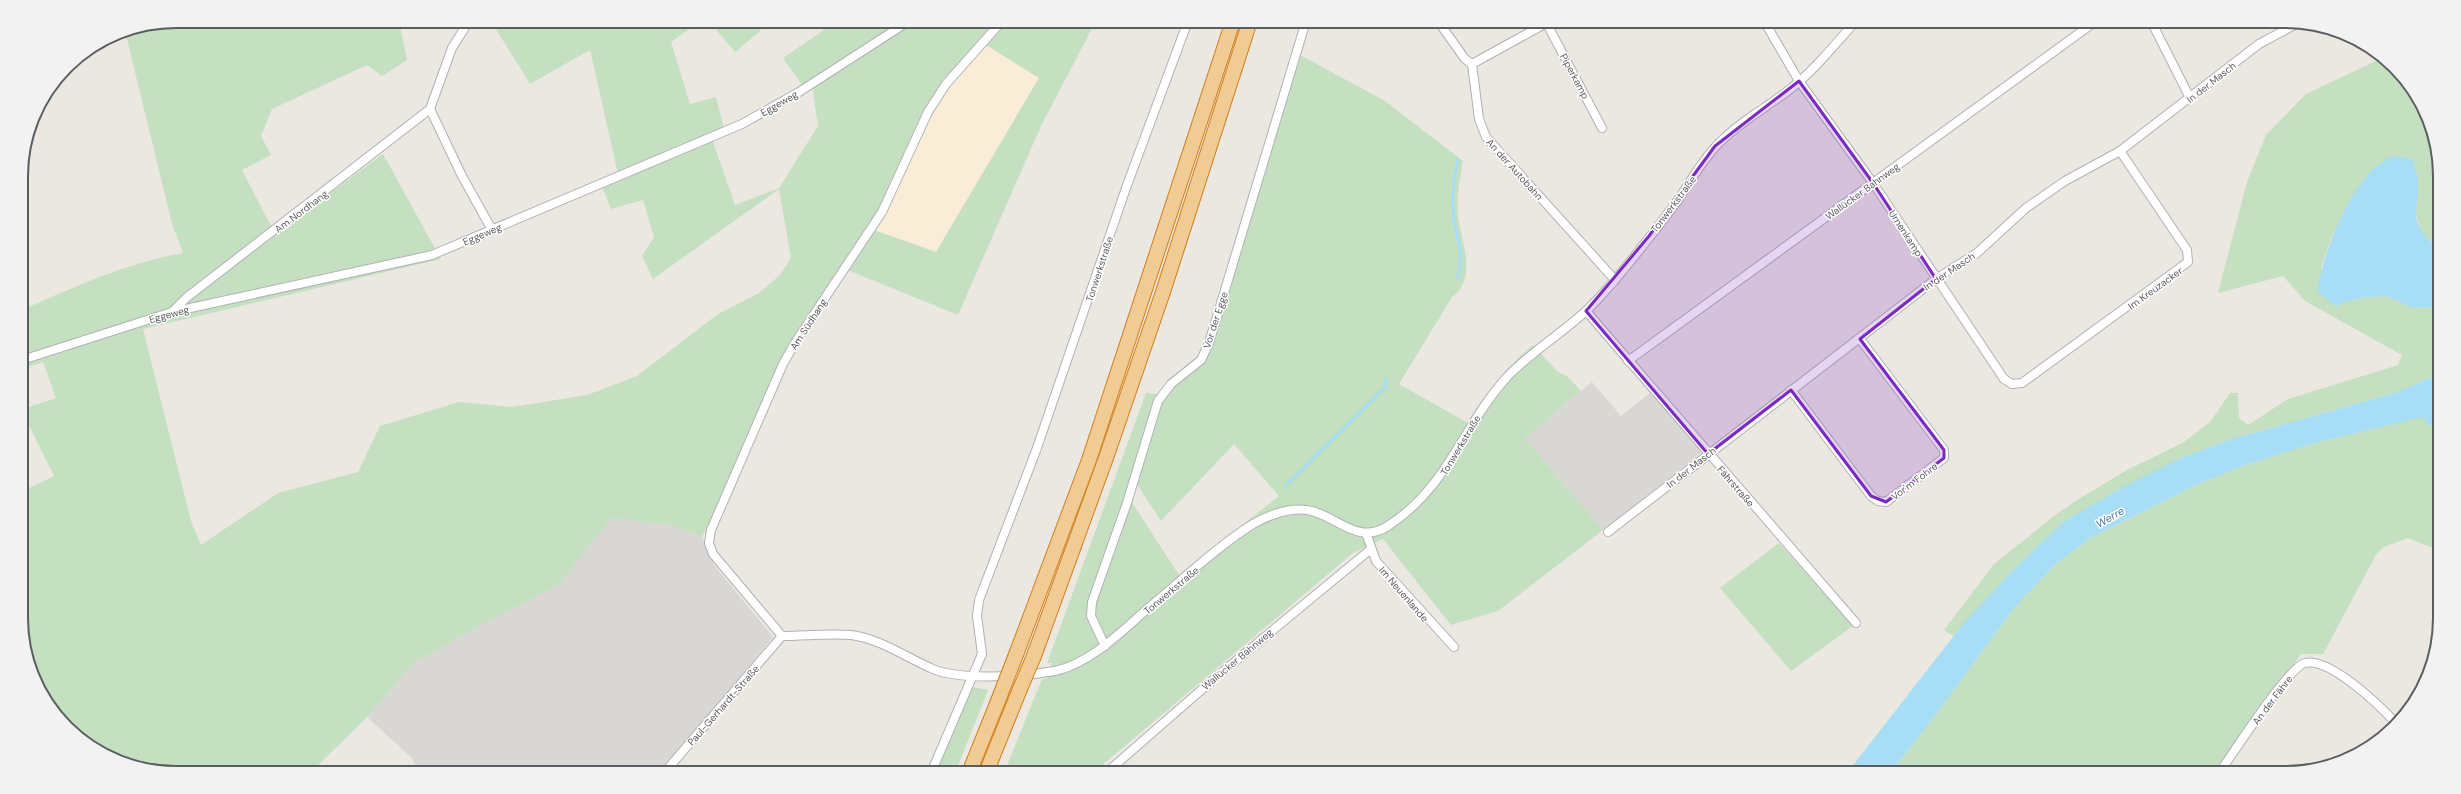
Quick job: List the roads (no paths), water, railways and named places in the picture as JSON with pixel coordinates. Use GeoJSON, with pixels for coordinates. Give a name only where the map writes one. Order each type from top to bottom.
{"type":"FeatureCollection","features":[{"type":"Feature","properties":{"kind":"highway"},"geometry":{"type":"LineString","coordinates":[[972,766],[1017,652],[1089,460],[1231,28]]}},
{"type":"Feature","properties":{"kind":"highway"},"geometry":{"type":"LineString","coordinates":[[989,766],[1034,656],[1107,455],[1163,292],[1248,28]]}},
{"type":"Feature","properties":{"kind":"street"},"geometry":{"type":"LineString","coordinates":[[465,28],[452,48],[430,109],[462,176],[492,230]]}},
{"type":"Feature","properties":{"kind":"street","name":"Eggeweg"},"geometry":{"type":"LineString","coordinates":[[28,358],[172,312],[432,255],[660,157],[742,124],[799,92],[898,28]]}},
{"type":"Feature","properties":{"kind":"street","name":"Am Südhang"},"geometry":{"type":"LineString","coordinates":[[782,636],[713,554],[709,543],[711,530],[786,359],[882,212],[928,112],[946,84],[996,28]]}},
{"type":"Feature","properties":{"kind":"street","name":"Tonwerkstraße"},"geometry":{"type":"LineString","coordinates":[[973,676],[982,654],[977,616],[979,600],[1037,448],[1126,188],[1185,28]]}},
{"type":"Feature","properties":{"kind":"street","name":"Vor der Egge"},"geometry":{"type":"LineString","coordinates":[[1105,646],[1091,616],[1092,602],[1127,504],[1158,401],[1171,384],[1200,360],[1209,343],[1304,28]]}},
{"type":"Feature","properties":{"kind":"street"},"geometry":{"type":"LineString","coordinates":[[1443,28],[1465,59],[1472,64]]}},
{"type":"Feature","properties":{"kind":"street","name":"Piperkamp"},"geometry":{"type":"LineString","coordinates":[[1472,64],[1537,28]]}},
{"type":"Feature","properties":{"kind":"street","name":"Piperkamp"},"geometry":{"type":"LineString","coordinates":[[1551,28],[1602,128]]}},
{"type":"Feature","properties":{"kind":"street","name":"Urnenkamp"},"geometry":{"type":"LineString","coordinates":[[1768,28],[1800,81],[1873,183],[2004,380],[2012,384]]}},
{"type":"Feature","properties":{"kind":"street","name":"Tonwerkstraße"},"geometry":{"type":"LineString","coordinates":[[782,636],[852,636],[895,648],[936,671],[973,676],[988,677],[1057,670],[1105,646],[1222,548],[1254,524],[1266,518],[1293,509],[1303,509],[1316,512],[1348,530],[1366,533],[1383,529],[1416,504],[1448,466],[1472,424],[1499,386],[1523,361],[1586,311],[1615,280],[1676,203],[1716,146],[1733,129],[1800,81],[1849,28]]}},
{"type":"Feature","properties":{"kind":"street","name":"Wallücker Bahnweg"},"geometry":{"type":"LineString","coordinates":[[1628,361],[2086,28]]}},
{"type":"Feature","properties":{"kind":"street"},"geometry":{"type":"LineString","coordinates":[[2155,28],[2190,98]]}},
{"type":"Feature","properties":{"kind":"street","name":"In der Masch"},"geometry":{"type":"LineString","coordinates":[[1608,532],[1791,390],[1860,340],[1936,279],[1977,253],[2026,208],[2065,181],[2120,151],[2259,44],[2289,28]]}},
{"type":"Feature","properties":{"kind":"street","name":"An der Autobahn"},"geometry":{"type":"LineString","coordinates":[[1472,64],[1479,119],[1486,137],[1615,280]]}},
{"type":"Feature","properties":{"kind":"street","name":"Am Nordhang"},"geometry":{"type":"LineString","coordinates":[[172,312],[186,298],[430,109]]}},
{"type":"Feature","properties":{"kind":"street","name":"Im Kreuzacker"},"geometry":{"type":"LineString","coordinates":[[2012,384],[2022,383],[2164,282],[2188,262],[2187,250],[2120,151]]}},
{"type":"Feature","properties":{"kind":"street","name":"Fährstraße"},"geometry":{"type":"LineString","coordinates":[[1586,311],[1708,454],[1856,623]]}},
{"type":"Feature","properties":{"kind":"street","name":"Vor'm Fohre"},"geometry":{"type":"LineString","coordinates":[[1791,390],[1871,496],[1878,501],[1886,502],[1944,458],[1944,450],[1860,340]]}},
{"type":"Feature","properties":{"kind":"street","name":"Im Neuenlande"},"geometry":{"type":"LineString","coordinates":[[1366,533],[1376,561],[1454,647]]}},
{"type":"Feature","properties":{"kind":"street","name":"Wallücker Bahnweg"},"geometry":{"type":"LineString","coordinates":[[1114,766],[1216,678],[1371,549]]}},
{"type":"Feature","properties":{"kind":"street","name":"Paul-Gerhardt-Straße"},"geometry":{"type":"LineString","coordinates":[[670,766],[782,636]]}},
{"type":"Feature","properties":{"kind":"street","name":"An der Fähre"},"geometry":{"type":"LineString","coordinates":[[2225,766],[2280,687],[2299,665],[2304,663],[2321,666],[2352,682],[2369,695],[2393,720]]}},
{"type":"Feature","properties":{"kind":"street"},"geometry":{"type":"LineString","coordinates":[[934,766],[973,676]]}},
{"type":"Feature","properties":{"kind":"water"},"geometry":{"type":"Polygon","coordinates":[[[2392,156],[2412,159],[2418,183],[2416,209],[2417,222],[2420,229],[2433,244],[2433,307],[2413,308],[2386,296],[2360,298],[2335,306],[2317,291],[2330,243],[2337,227],[2362,182],[2379,164],[2392,156]]]}},
{"type":"Feature","properties":{"kind":"water","name":"Werre"},"geometry":{"type":"Polygon","coordinates":[[[2433,376],[2433,429],[2422,417],[2311,444],[2246,465],[2203,482],[2090,538],[2056,564],[2014,608],[1931,721],[1896,766],[1852,766],[1963,624],[2013,570],[2063,522],[2127,485],[2181,458],[2229,440],[2398,392],[2433,376]]]}},
{"type":"Feature","properties":{"kind":"waterway"},"geometry":{"type":"LineString","coordinates":[[1458,160],[1455,173],[1453,206],[1454,222],[1461,260],[1458,278]]}},
{"type":"Feature","properties":{"kind":"waterway"},"geometry":{"type":"LineString","coordinates":[[1285,486],[1385,388],[1387,379]]}}]}
